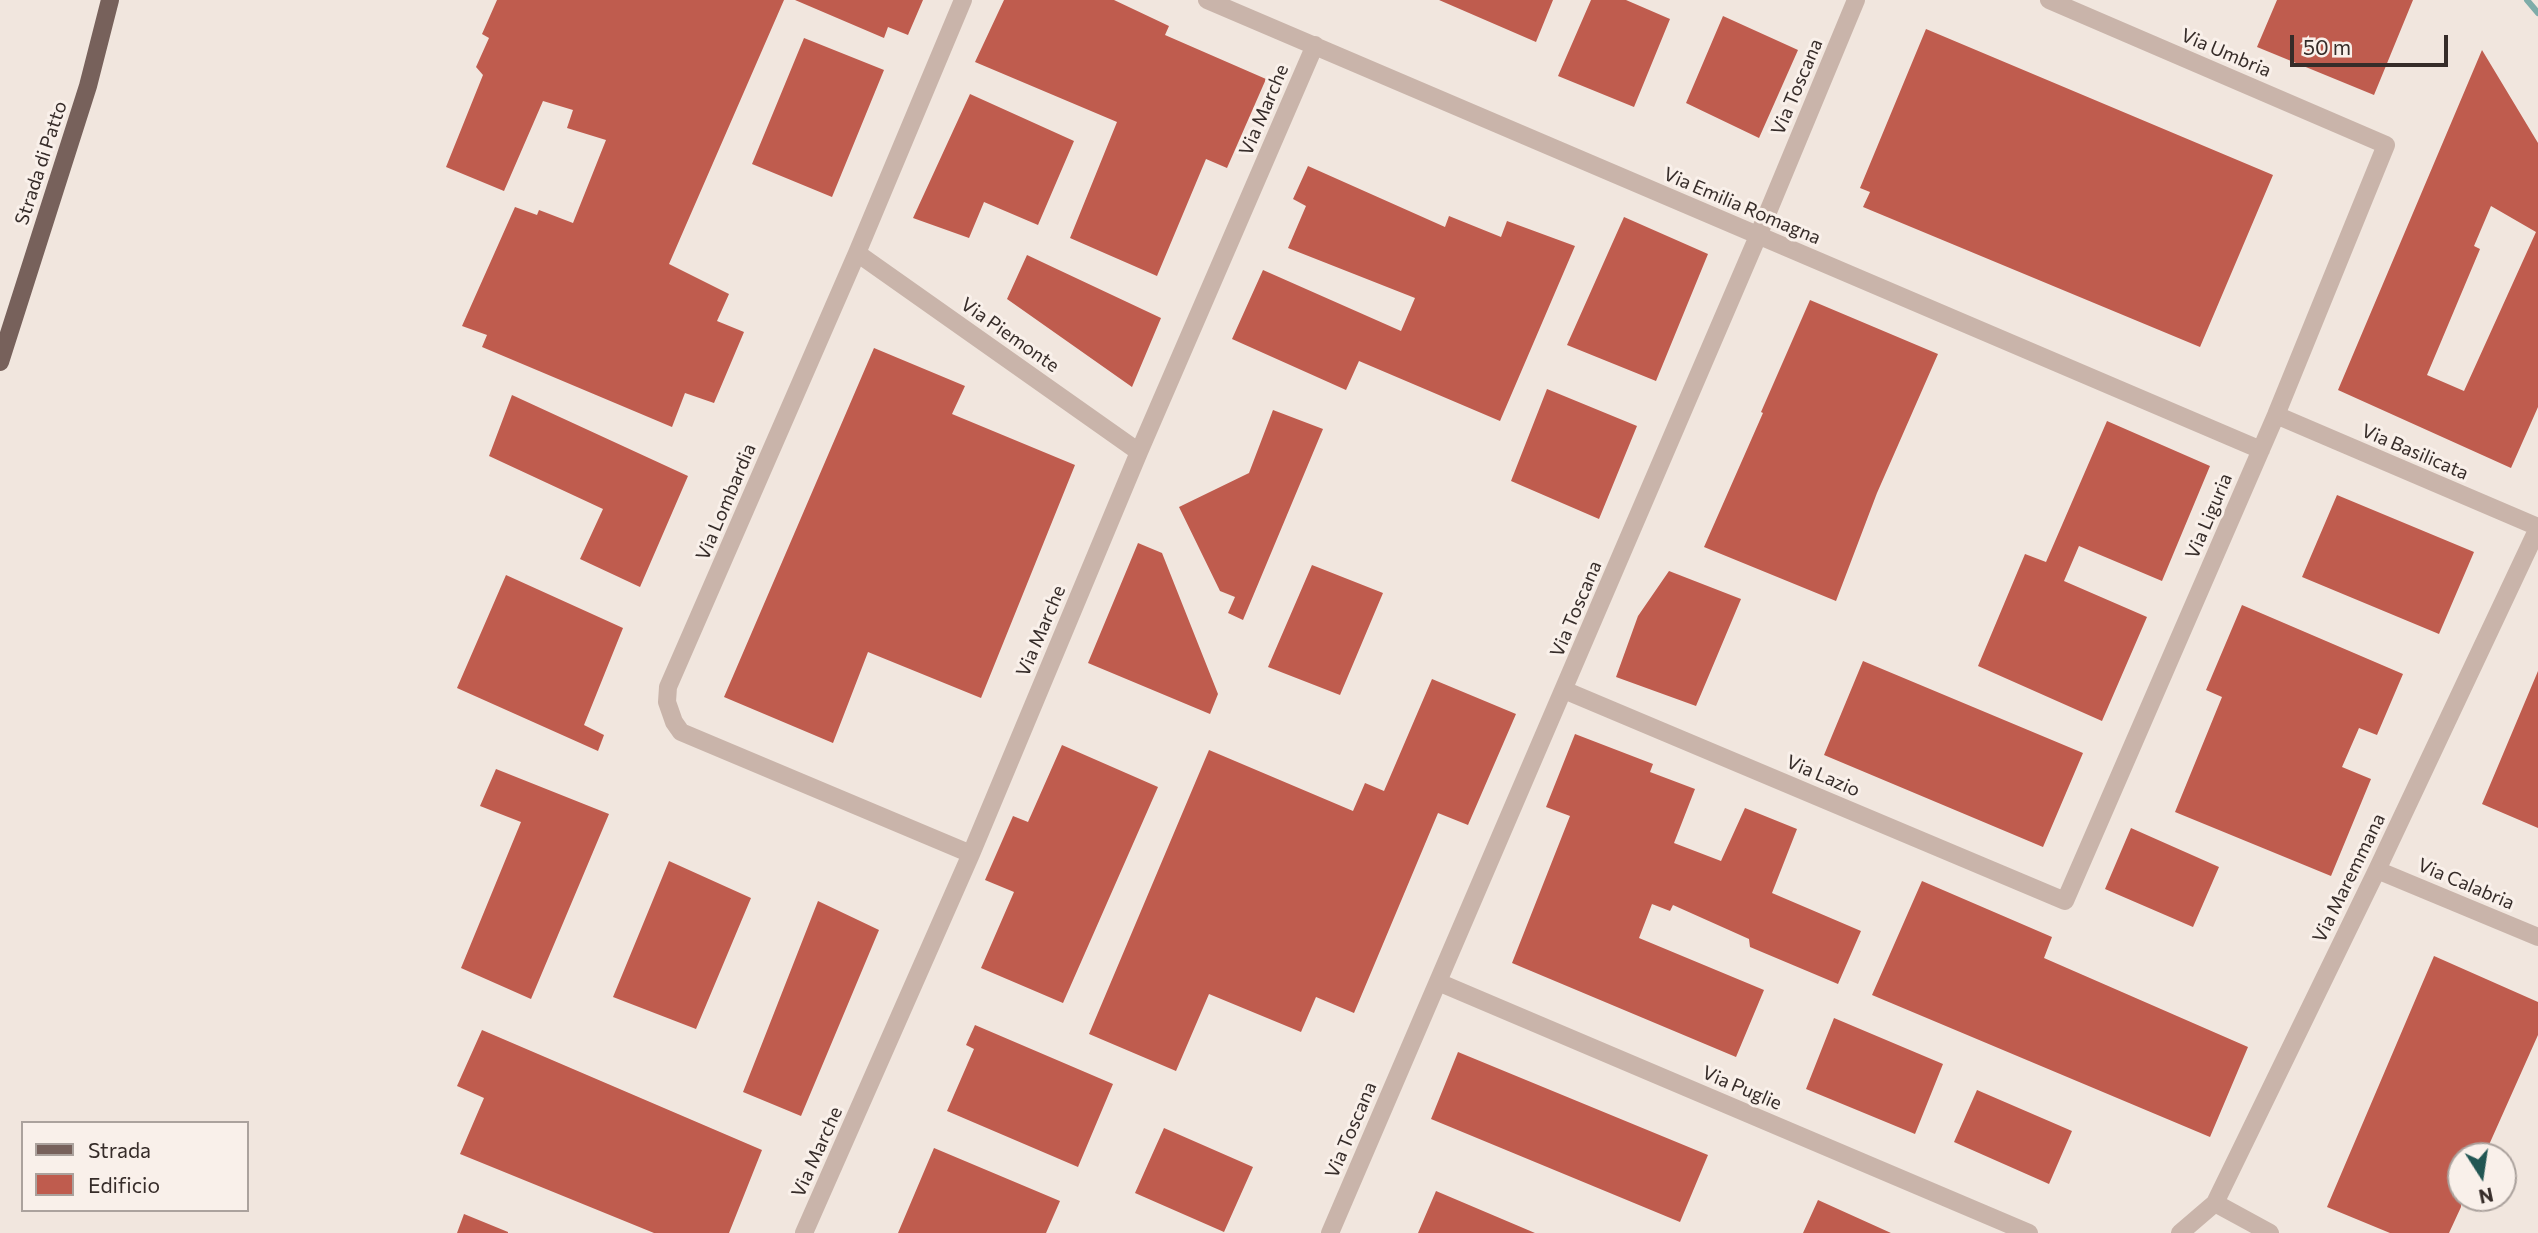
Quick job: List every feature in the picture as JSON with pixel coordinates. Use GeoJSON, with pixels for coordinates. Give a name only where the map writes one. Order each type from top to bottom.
{"type":"FeatureCollection","features":[{"type":"Feature","properties":{"kind":"main road","name":"Strada di Patto"},"geometry":{"type":"LineString","coordinates":[[0,362],[88,86],[108,8]]}},
{"type":"Feature","properties":{"kind":"street","name":"Via Lombardia"},"geometry":{"type":"LineString","coordinates":[[963,0],[857,253],[668,687],[667,702],[674,722],[681,732],[971,854]]}},
{"type":"Feature","properties":{"kind":"street","name":"Via Emilia Romagna"},"geometry":{"type":"LineString","coordinates":[[1207,0],[2261,450]]}},
{"type":"Feature","properties":{"kind":"street","name":"Via Toscana"},"geometry":{"type":"LineString","coordinates":[[1330,1233],[1758,236],[1856,0]]}},
{"type":"Feature","properties":{"kind":"street","name":"Via Umbria"},"geometry":{"type":"LineString","coordinates":[[2049,0],[2386,145]]}},
{"type":"Feature","properties":{"kind":"street","name":"Via Marche"},"geometry":{"type":"LineString","coordinates":[[804,1233],[971,854],[1139,452],[1315,45]]}},
{"type":"Feature","properties":{"kind":"street","name":"Via Liguria"},"geometry":{"type":"LineString","coordinates":[[2066,901],[2276,415],[2386,145]]}},
{"type":"Feature","properties":{"kind":"street","name":"Via Piemonte"},"geometry":{"type":"LineString","coordinates":[[857,253],[1139,452]]}},
{"type":"Feature","properties":{"kind":"street","name":"Via Basilicata"},"geometry":{"type":"LineString","coordinates":[[2276,415],[2538,527]]}},
{"type":"Feature","properties":{"kind":"street","name":"Via Maremmana"},"geometry":{"type":"LineString","coordinates":[[2180,1233],[2215,1203],[2377,870],[2538,527]]}},
{"type":"Feature","properties":{"kind":"street","name":"Via Lazio"},"geometry":{"type":"LineString","coordinates":[[1564,690],[2066,901]]}},
{"type":"Feature","properties":{"kind":"street","name":"Via Calabria"},"geometry":{"type":"LineString","coordinates":[[2377,870],[2538,937]]}},
{"type":"Feature","properties":{"kind":"street","name":"Via Puglie"},"geometry":{"type":"LineString","coordinates":[[1438,982],[2029,1233]]}},
{"type":"Feature","properties":{"kind":"street"},"geometry":{"type":"LineString","coordinates":[[2215,1203],[2270,1233]]}},
{"type":"Feature","properties":{"kind":"building"},"geometry":{"type":"Polygon","coordinates":[[[497,0],[784,0],[669,264],[729,294],[717,321],[744,332],[714,403],[685,393],[672,427],[482,347],[487,335],[462,326],[515,207],[537,215],[539,210],[573,223],[606,140],[567,128],[573,110],[543,101],[504,191],[446,167],[483,75],[476,67],[489,38],[482,34],[497,0]]]}},
{"type":"Feature","properties":{"kind":"building"},"geometry":{"type":"Polygon","coordinates":[[[795,0],[923,0],[908,35],[888,27],[884,38],[795,0]]]}},
{"type":"Feature","properties":{"kind":"building"},"geometry":{"type":"Polygon","coordinates":[[[1004,0],[1114,0],[1169,26],[1165,35],[1266,79],[1227,168],[1206,159],[1157,276],[1070,238],[1117,122],[975,62],[1004,0]]]}},
{"type":"Feature","properties":{"kind":"building"},"geometry":{"type":"Polygon","coordinates":[[[1439,0],[1553,0],[1536,42],[1439,0]]]}},
{"type":"Feature","properties":{"kind":"building"},"geometry":{"type":"Polygon","coordinates":[[[1591,0],[1626,0],[1670,19],[1634,107],[1558,76],[1591,0]]]}},
{"type":"Feature","properties":{"kind":"building"},"geometry":{"type":"Polygon","coordinates":[[[2277,0],[2413,0],[2374,95],[2257,47],[2277,0]]]}},
{"type":"Feature","properties":{"kind":"building"},"geometry":{"type":"Polygon","coordinates":[[[1723,16],[1798,50],[1759,138],[1686,103],[1723,16]]]}},
{"type":"Feature","properties":{"kind":"building"},"geometry":{"type":"Polygon","coordinates":[[[1926,29],[2273,175],[2200,347],[1863,207],[1870,192],[1860,188],[1926,29]]]}},
{"type":"Feature","properties":{"kind":"building"},"geometry":{"type":"Polygon","coordinates":[[[804,38],[884,70],[832,197],[752,164],[804,38]]]}},
{"type":"Feature","properties":{"kind":"building"},"geometry":{"type":"Polygon","coordinates":[[[2482,50],[2538,143],[2538,407],[2511,468],[2338,390],[2482,50]],[[2491,206],[2474,246],[2480,249],[2427,375],[2464,391],[2536,232],[2491,206]]]}},
{"type":"Feature","properties":{"kind":"building"},"geometry":{"type":"Polygon","coordinates":[[[970,94],[1074,141],[1038,225],[984,202],[969,238],[913,218],[970,94]]]}},
{"type":"Feature","properties":{"kind":"building"},"geometry":{"type":"Polygon","coordinates":[[[1308,166],[1445,227],[1449,216],[1501,237],[1507,221],[1575,246],[1500,421],[1359,361],[1346,390],[1232,339],[1263,270],[1401,331],[1415,298],[1288,248],[1306,206],[1293,199],[1308,166]]]}},
{"type":"Feature","properties":{"kind":"building"},"geometry":{"type":"Polygon","coordinates":[[[1624,217],[1708,254],[1656,381],[1567,345],[1624,217]]]}},
{"type":"Feature","properties":{"kind":"building"},"geometry":{"type":"Polygon","coordinates":[[[1027,255],[1161,318],[1132,387],[1007,299],[1027,255]]]}},
{"type":"Feature","properties":{"kind":"building"},"geometry":{"type":"Polygon","coordinates":[[[1810,300],[1938,354],[1877,493],[1836,601],[1704,547],[1810,300]]]}},
{"type":"Feature","properties":{"kind":"building"},"geometry":{"type":"Polygon","coordinates":[[[874,348],[965,386],[952,414],[1075,465],[981,698],[868,652],[833,743],[724,697],[874,348]]]}},
{"type":"Feature","properties":{"kind":"building"},"geometry":{"type":"Polygon","coordinates":[[[1547,389],[1637,426],[1599,519],[1511,481],[1547,389]]]}},
{"type":"Feature","properties":{"kind":"building"},"geometry":{"type":"Polygon","coordinates":[[[512,395],[688,476],[640,587],[580,559],[603,509],[489,456],[512,395]]]}},
{"type":"Feature","properties":{"kind":"building"},"geometry":{"type":"Polygon","coordinates":[[[1273,410],[1323,429],[1243,620],[1228,613],[1235,597],[1220,591],[1179,507],[1249,473],[1273,410]]]}},
{"type":"Feature","properties":{"kind":"building"},"geometry":{"type":"Polygon","coordinates":[[[2107,421],[2210,466],[2162,581],[2079,546],[2064,581],[2147,617],[2102,721],[1978,666],[2025,554],[2046,562],[2107,421]]]}},
{"type":"Feature","properties":{"kind":"building"},"geometry":{"type":"Polygon","coordinates":[[[2337,495],[2474,552],[2439,634],[2302,577],[2337,495]]]}},
{"type":"Feature","properties":{"kind":"building"},"geometry":{"type":"Polygon","coordinates":[[[1138,543],[1162,553],[1218,694],[1210,714],[1088,663],[1138,543]]]}},
{"type":"Feature","properties":{"kind":"building"},"geometry":{"type":"Polygon","coordinates":[[[1312,565],[1383,593],[1340,695],[1268,667],[1312,565]]]}},
{"type":"Feature","properties":{"kind":"building"},"geometry":{"type":"Polygon","coordinates":[[[1669,571],[1741,599],[1696,706],[1616,677],[1638,616],[1669,571]]]}},
{"type":"Feature","properties":{"kind":"building"},"geometry":{"type":"Polygon","coordinates":[[[506,575],[623,628],[584,725],[604,735],[598,751],[457,688],[506,575]]]}},
{"type":"Feature","properties":{"kind":"building"},"geometry":{"type":"Polygon","coordinates":[[[2242,605],[2403,674],[2377,735],[2359,728],[2342,767],[2371,779],[2331,876],[2175,812],[2222,697],[2206,690],[2242,605]]]}},
{"type":"Feature","properties":{"kind":"building"},"geometry":{"type":"Polygon","coordinates":[[[1863,661],[2083,753],[2043,847],[1824,755],[1863,661]]]}},
{"type":"Feature","properties":{"kind":"building"},"geometry":{"type":"Polygon","coordinates":[[[2538,671],[2538,828],[2482,804],[2538,671]]]}},
{"type":"Feature","properties":{"kind":"building"},"geometry":{"type":"Polygon","coordinates":[[[1432,679],[1516,714],[1468,825],[1438,813],[1354,1013],[1316,997],[1301,1032],[1209,994],[1176,1071],[1089,1034],[1209,750],[1353,811],[1365,783],[1384,791],[1432,679]]]}},
{"type":"Feature","properties":{"kind":"building"},"geometry":{"type":"Polygon","coordinates":[[[1575,734],[1653,764],[1650,772],[1695,789],[1674,843],[1721,861],[1745,808],[1797,829],[1772,893],[1861,931],[1838,984],[1750,947],[1749,939],[1673,905],[1670,911],[1652,904],[1639,938],[1764,990],[1736,1057],[1512,963],[1570,816],[1546,807],[1575,734]]]}},
{"type":"Feature","properties":{"kind":"building"},"geometry":{"type":"Polygon","coordinates":[[[1062,745],[1158,787],[1063,1003],[981,968],[1014,892],[985,880],[1013,816],[1028,822],[1062,745]]]}},
{"type":"Feature","properties":{"kind":"building"},"geometry":{"type":"Polygon","coordinates":[[[496,769],[609,814],[531,999],[461,968],[521,822],[480,806],[496,769]]]}},
{"type":"Feature","properties":{"kind":"building"},"geometry":{"type":"Polygon","coordinates":[[[2131,828],[2219,867],[2193,927],[2105,889],[2131,828]]]}},
{"type":"Feature","properties":{"kind":"building"},"geometry":{"type":"Polygon","coordinates":[[[669,861],[751,898],[696,1029],[613,997],[669,861]]]}},
{"type":"Feature","properties":{"kind":"building"},"geometry":{"type":"Polygon","coordinates":[[[1922,881],[2052,937],[2044,958],[2248,1047],[2210,1137],[1872,995],[1922,881]]]}},
{"type":"Feature","properties":{"kind":"building"},"geometry":{"type":"Polygon","coordinates":[[[818,901],[879,930],[801,1116],[743,1092],[818,901]]]}},
{"type":"Feature","properties":{"kind":"building"},"geometry":{"type":"Polygon","coordinates":[[[2434,956],[2538,1002],[2538,1035],[2490,1142],[2447,1142],[2447,1212],[2459,1212],[2449,1233],[2390,1233],[2327,1207],[2434,956]]]}},
{"type":"Feature","properties":{"kind":"building"},"geometry":{"type":"Polygon","coordinates":[[[1834,1018],[1943,1064],[1915,1134],[1806,1089],[1834,1018]]]}},
{"type":"Feature","properties":{"kind":"building"},"geometry":{"type":"Polygon","coordinates":[[[975,1025],[1113,1084],[1078,1167],[947,1111],[974,1049],[966,1045],[975,1025]]]}},
{"type":"Feature","properties":{"kind":"building"},"geometry":{"type":"Polygon","coordinates":[[[482,1030],[762,1150],[729,1233],[654,1233],[460,1154],[484,1098],[457,1086],[482,1030]]]}},
{"type":"Feature","properties":{"kind":"building"},"geometry":{"type":"Polygon","coordinates":[[[1458,1052],[1708,1155],[1680,1222],[1431,1119],[1458,1052]]]}},
{"type":"Feature","properties":{"kind":"building"},"geometry":{"type":"Polygon","coordinates":[[[1977,1090],[2072,1131],[2049,1184],[1954,1142],[1977,1090]]]}},
{"type":"Feature","properties":{"kind":"building"},"geometry":{"type":"Polygon","coordinates":[[[1164,1128],[1253,1167],[1224,1232],[1135,1193],[1164,1128]]]}},
{"type":"Feature","properties":{"kind":"building"},"geometry":{"type":"Polygon","coordinates":[[[934,1148],[1060,1201],[1046,1233],[898,1233],[934,1148]]]}},
{"type":"Feature","properties":{"kind":"building"},"geometry":{"type":"Polygon","coordinates":[[[1436,1191],[1535,1233],[1418,1233],[1436,1191]]]}},
{"type":"Feature","properties":{"kind":"building"},"geometry":{"type":"Polygon","coordinates":[[[1818,1200],[1891,1233],[1803,1233],[1818,1200]]]}},
{"type":"Feature","properties":{"kind":"building"},"geometry":{"type":"Polygon","coordinates":[[[464,1214],[508,1232],[508,1233],[457,1233],[464,1214]]]}},
{"type":"Feature","properties":{"kind":"waterway"},"geometry":{"type":"LineString","coordinates":[[2527,0],[2538,13]]}}]}
